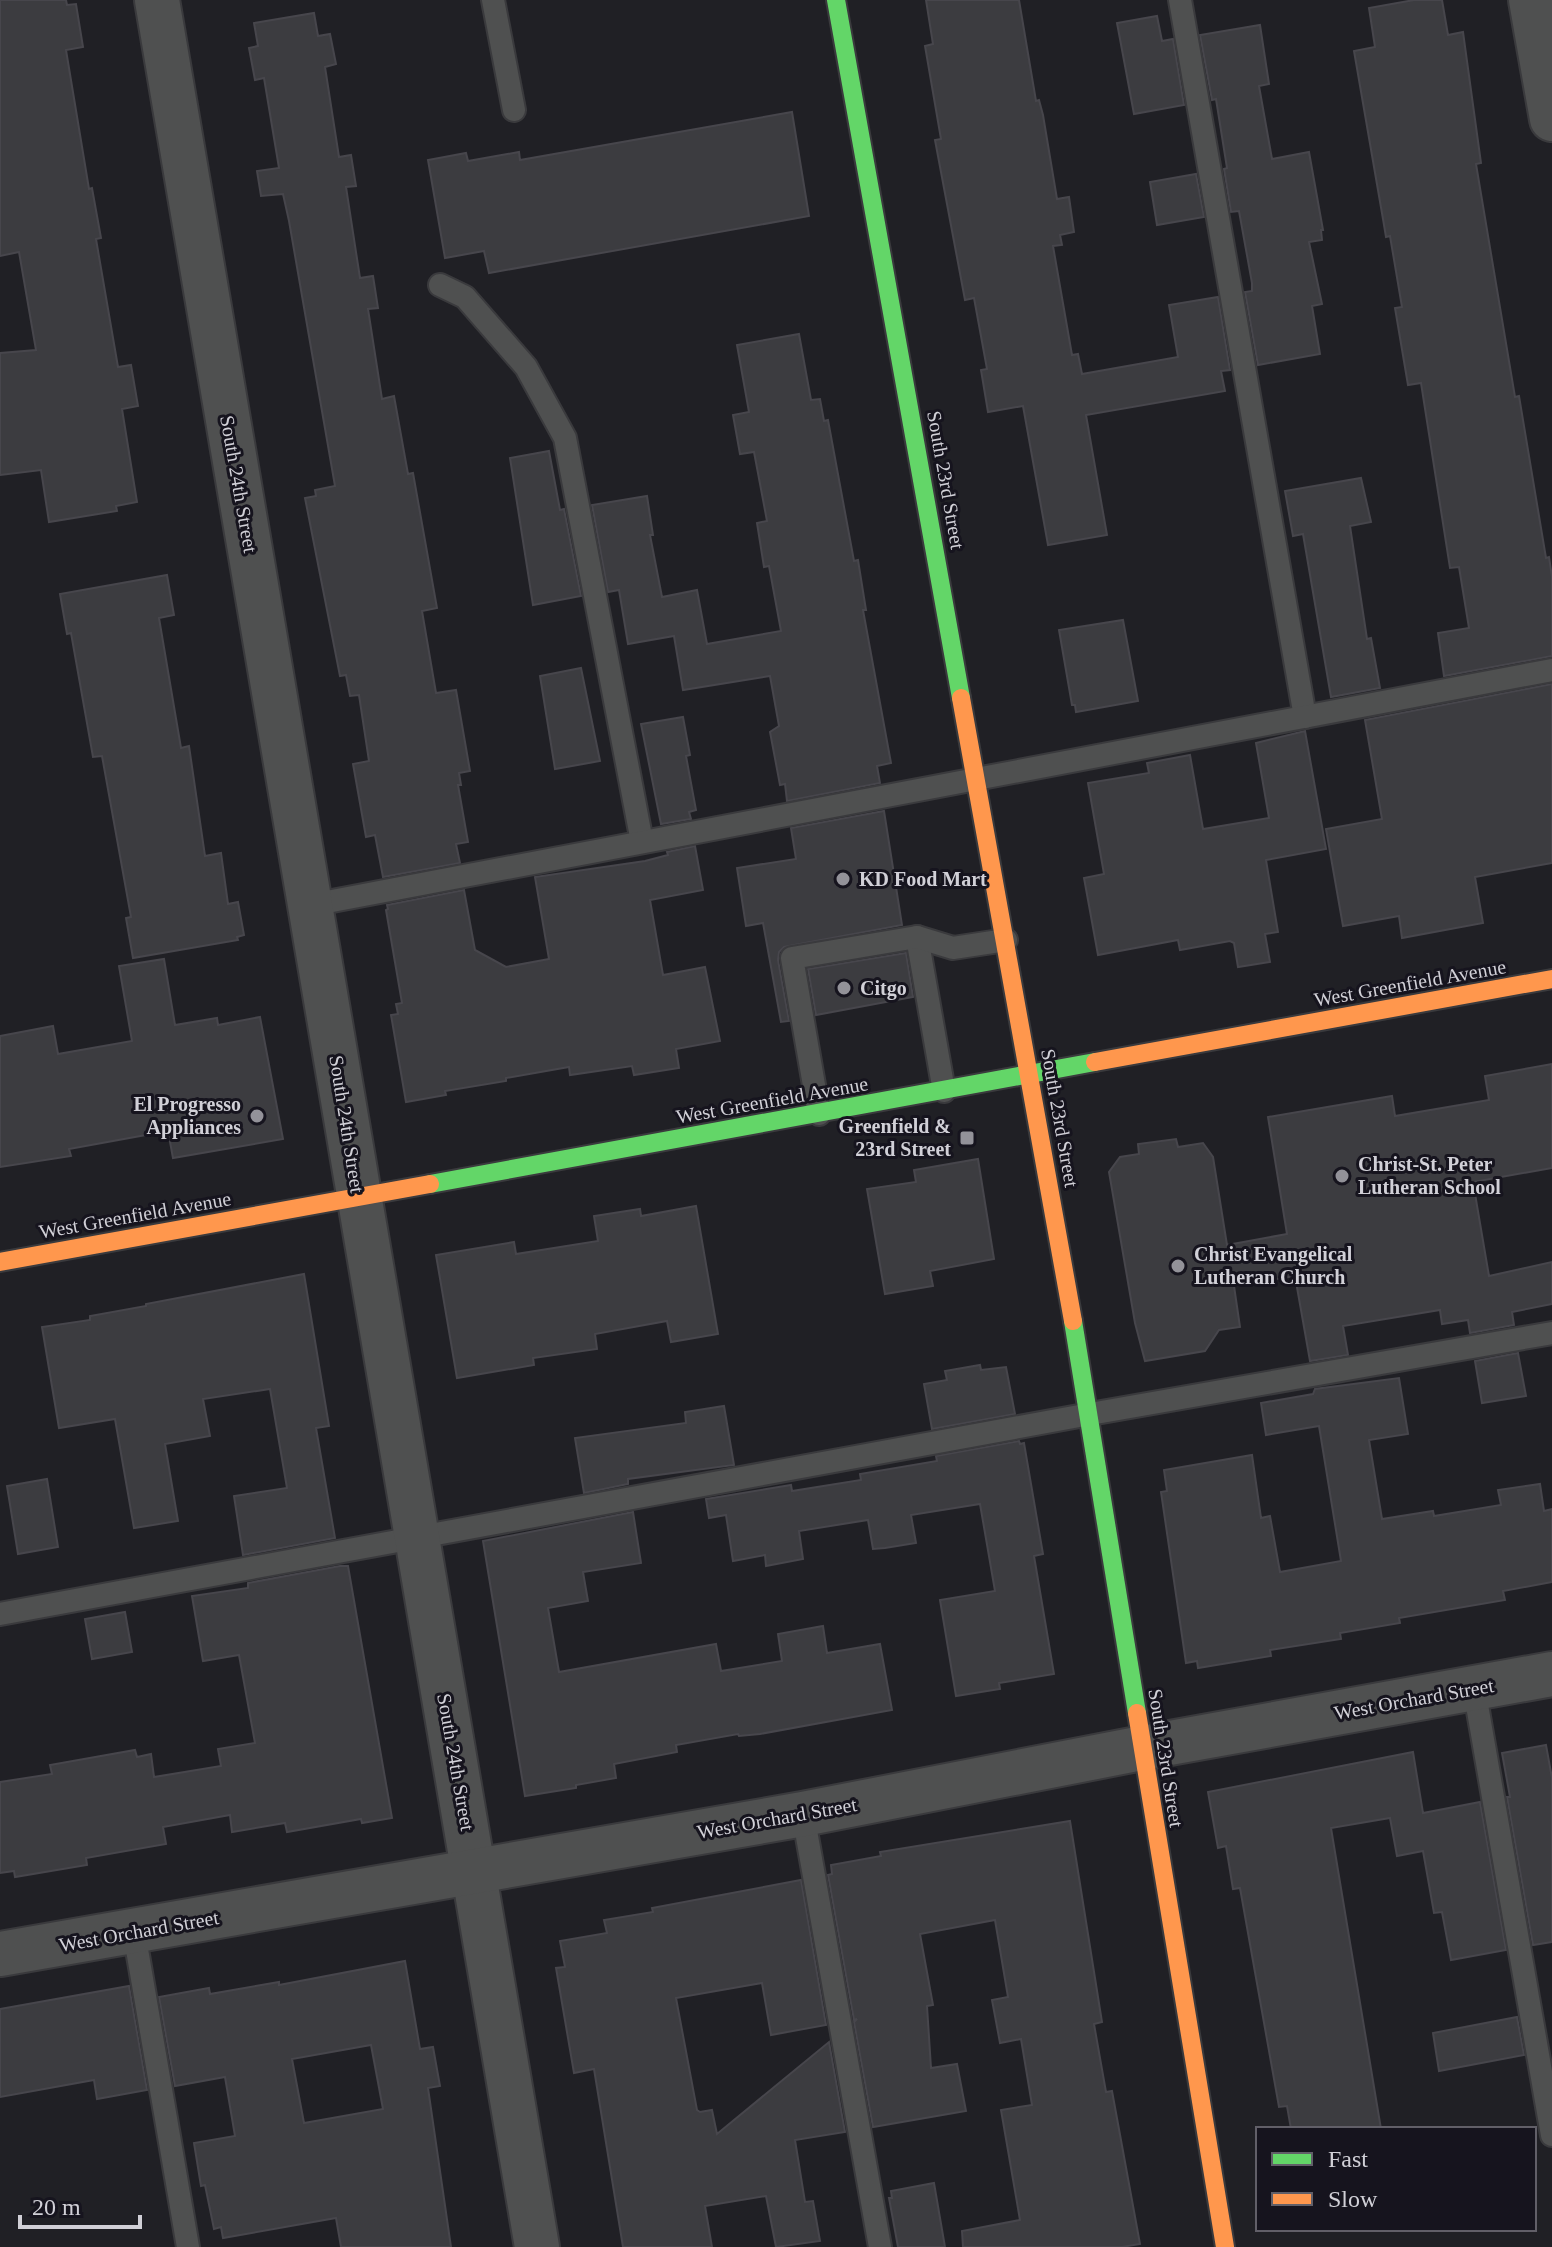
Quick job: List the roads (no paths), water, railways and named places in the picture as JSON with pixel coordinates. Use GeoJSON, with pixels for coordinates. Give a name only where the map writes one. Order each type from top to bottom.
{"type":"FeatureCollection","features":[{"type":"Feature","properties":{"kind":"street","name":"South 24th Street"},"geometry":{"type":"LineString","coordinates":[[157,0],[537,2247]]}},
{"type":"Feature","properties":{"kind":"street","name":"South 23rd Street"},"geometry":{"type":"LineString","coordinates":[[836,0],[1090,1414],[1225,2247]]}},
{"type":"Feature","properties":{"kind":"street"},"geometry":{"type":"LineString","coordinates":[[1531,0],[1552,119]]}},
{"type":"Feature","properties":{"kind":"street","name":"West Greenfield Avenue"},"geometry":{"type":"LineString","coordinates":[[0,1262],[1552,979]]}},
{"type":"Feature","properties":{"kind":"street","name":"West Orchard Street"},"geometry":{"type":"LineString","coordinates":[[0,1954],[803,1814],[1142,1748],[1552,1674]]}},
{"type":"Feature","properties":{"kind":"lane"},"geometry":{"type":"LineString","coordinates":[[493,0],[514,110]]}},
{"type":"Feature","properties":{"kind":"lane"},"geometry":{"type":"LineString","coordinates":[[1180,0],[1305,717]]}},
{"type":"Feature","properties":{"kind":"lane"},"geometry":{"type":"LineString","coordinates":[[440,285],[465,297],[526,367],[565,438],[642,842]]}},
{"type":"Feature","properties":{"kind":"lane"},"geometry":{"type":"LineString","coordinates":[[311,905],[1552,670]]}},
{"type":"Feature","properties":{"kind":"lane"},"geometry":{"type":"LineString","coordinates":[[819,1114],[792,958],[917,937],[953,948],[1006,940]]}},
{"type":"Feature","properties":{"kind":"lane"},"geometry":{"type":"LineString","coordinates":[[917,937],[944,1091]]}},
{"type":"Feature","properties":{"kind":"lane"},"geometry":{"type":"LineString","coordinates":[[0,1614],[1090,1414],[1552,1333]]}},
{"type":"Feature","properties":{"kind":"lane"},"geometry":{"type":"LineString","coordinates":[[1474,1688],[1552,2135]]}},
{"type":"Feature","properties":{"kind":"lane"},"geometry":{"type":"LineString","coordinates":[[803,1814],[880,2247]]}},
{"type":"Feature","properties":{"kind":"lane"},"geometry":{"type":"LineString","coordinates":[[134,1932],[188,2247]]}},
{"type":"Feature","properties":{"kind":"place","name":"KD Food Mart"},"geometry":{"type":"Point","coordinates":[843,879]}},
{"type":"Feature","properties":{"kind":"place","name":"Citgo"},"geometry":{"type":"Point","coordinates":[844,988]}},
{"type":"Feature","properties":{"kind":"place","name":"El Progresso Appliances"},"geometry":{"type":"Point","coordinates":[257,1116]}},
{"type":"Feature","properties":{"kind":"place","name":"Greenfield & 23rd Street"},"geometry":{"type":"Point","coordinates":[967,1138]}},
{"type":"Feature","properties":{"kind":"place","name":"Christ-St. Peter Lutheran School"},"geometry":{"type":"Point","coordinates":[1342,1176]}},
{"type":"Feature","properties":{"kind":"place","name":"Christ Evangelical Lutheran Church"},"geometry":{"type":"Point","coordinates":[1178,1266]}}]}
